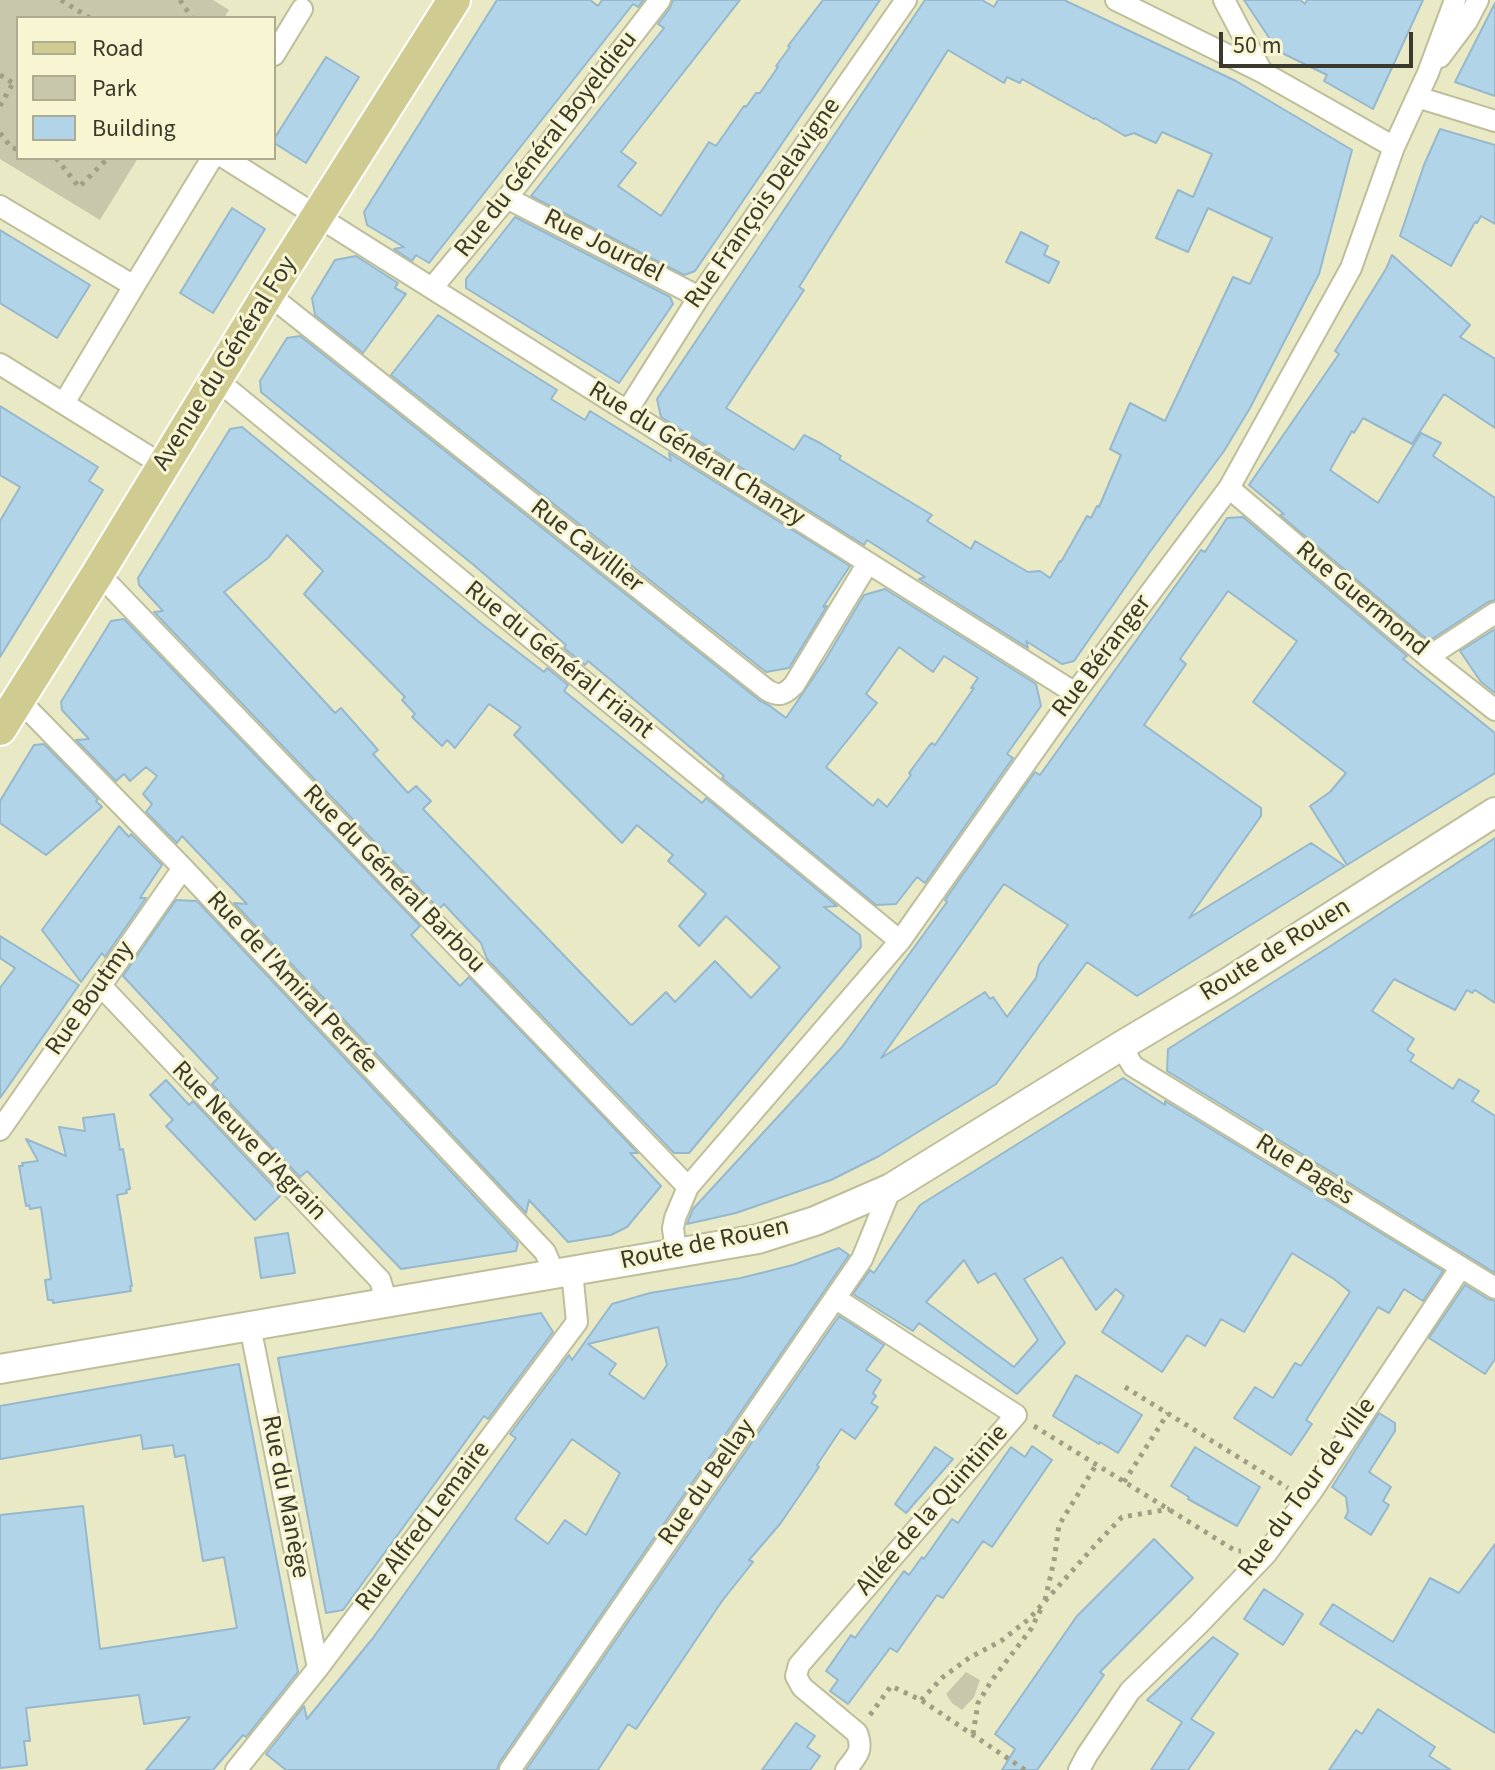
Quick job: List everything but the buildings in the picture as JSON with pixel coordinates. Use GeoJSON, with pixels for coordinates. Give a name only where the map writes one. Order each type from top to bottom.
{"type":"FeatureCollection","features":[{"type":"Feature","properties":{"kind":"main road","name":"Avenue du Général Foy"},"geometry":{"type":"LineString","coordinates":[[0,729],[268,294],[454,0]]}},
{"type":"Feature","properties":{"kind":"main road","name":"Route de Rouen"},"geometry":{"type":"LineString","coordinates":[[0,1369],[758,1239],[815,1221],[891,1188],[1227,983],[1495,812]]}},
{"type":"Feature","properties":{"kind":"street","name":"Rue du Général Boyeldieu"},"geometry":{"type":"LineString","coordinates":[[432,288],[507,198],[660,0]]}},
{"type":"Feature","properties":{"kind":"street","name":"Rue François Delavigne"},"geometry":{"type":"LineString","coordinates":[[627,411],[699,297],[906,0]]}},
{"type":"Feature","properties":{"kind":"street"},"geometry":{"type":"LineString","coordinates":[[1116,0],[1262,72],[1394,147]]}},
{"type":"Feature","properties":{"kind":"street"},"geometry":{"type":"LineString","coordinates":[[1224,0],[1262,72]]}},
{"type":"Feature","properties":{"kind":"street","name":"Rue Béranger"},"geometry":{"type":"LineString","coordinates":[[676,1253],[673,1228],[688,1187],[900,941],[1075,693],[1229,488],[1351,268],[1394,147],[1428,73],[1455,0]]}},
{"type":"Feature","properties":{"kind":"street","name":"Rue Béranger"},"geometry":{"type":"LineString","coordinates":[[1428,73],[1467,21],[1478,0]]}},
{"type":"Feature","properties":{"kind":"street"},"geometry":{"type":"LineString","coordinates":[[276,51],[298,3]]}},
{"type":"Feature","properties":{"kind":"street"},"geometry":{"type":"LineString","coordinates":[[1417,97],[1495,121]]}},
{"type":"Feature","properties":{"kind":"street"},"geometry":{"type":"LineString","coordinates":[[64,403],[211,160]]}},
{"type":"Feature","properties":{"kind":"street","name":"Rue du Général Chanzy"},"geometry":{"type":"LineString","coordinates":[[228,160],[1075,693]]}},
{"type":"Feature","properties":{"kind":"street","name":"Rue Jourdel"},"geometry":{"type":"LineString","coordinates":[[507,198],[699,297]]}},
{"type":"Feature","properties":{"kind":"street"},"geometry":{"type":"LineString","coordinates":[[0,206],[134,286]]}},
{"type":"Feature","properties":{"kind":"street","name":"Rue Cavillier"},"geometry":{"type":"LineString","coordinates":[[268,294],[776,695],[785,694],[794,685],[868,563]]}},
{"type":"Feature","properties":{"kind":"street"},"geometry":{"type":"LineString","coordinates":[[0,364],[164,466]]}},
{"type":"Feature","properties":{"kind":"street","name":"Rue du Général Friant"},"geometry":{"type":"LineString","coordinates":[[217,380],[900,941]]}},
{"type":"Feature","properties":{"kind":"street","name":"Rue Guermond"},"geometry":{"type":"LineString","coordinates":[[1229,488],[1495,710]]}},
{"type":"Feature","properties":{"kind":"street","name":"Rue du Général Barbou"},"geometry":{"type":"LineString","coordinates":[[98,573],[688,1187]]}},
{"type":"Feature","properties":{"kind":"street"},"geometry":{"type":"LineString","coordinates":[[1428,657],[1495,613]]}},
{"type":"Feature","properties":{"kind":"street","name":"Rue de l'Amiral Perrée"},"geometry":{"type":"LineString","coordinates":[[18,699],[183,868],[562,1273]]}},
{"type":"Feature","properties":{"kind":"street","name":"Rue Boutmy"},"geometry":{"type":"LineString","coordinates":[[0,1130],[183,868]]}},
{"type":"Feature","properties":{"kind":"street","name":"Rue Neuve d'Agrain"},"geometry":{"type":"LineString","coordinates":[[101,986],[380,1280],[387,1303]]}},
{"type":"Feature","properties":{"kind":"street","name":"Rue Pagès"},"geometry":{"type":"LineString","coordinates":[[1121,1046],[1133,1066],[1495,1288]]}},
{"type":"Feature","properties":{"kind":"street","name":"Rue du Bellay"},"geometry":{"type":"LineString","coordinates":[[510,1770],[862,1259],[891,1188]]}},
{"type":"Feature","properties":{"kind":"street","name":"Rue du Tour de Ville"},"geometry":{"type":"LineString","coordinates":[[1079,1770],[1130,1691],[1266,1554],[1461,1267]]}},
{"type":"Feature","properties":{"kind":"street","name":"Rue Alfred Lemaire"},"geometry":{"type":"LineString","coordinates":[[236,1770],[318,1668],[577,1322],[562,1273]]}},
{"type":"Feature","properties":{"kind":"street","name":"Allée de la Quintinie"},"geometry":{"type":"LineString","coordinates":[[835,1298],[1016,1415],[799,1665],[796,1676],[802,1687],[857,1733]]}},
{"type":"Feature","properties":{"kind":"street","name":"Rue du Manège"},"geometry":{"type":"LineString","coordinates":[[250,1326],[318,1668]]}},
{"type":"Feature","properties":{"kind":"street"},"geometry":{"type":"LineString","coordinates":[[846,1770],[859,1752],[861,1744],[857,1733]]}},
{"type":"Feature","properties":{"kind":"path"},"geometry":{"type":"LineString","coordinates":[[64,1],[87,16]]}},
{"type":"Feature","properties":{"kind":"path"},"geometry":{"type":"LineString","coordinates":[[0,75],[16,85],[0,106]]}},
{"type":"Feature","properties":{"kind":"path"},"geometry":{"type":"LineString","coordinates":[[0,133],[16,149]]}},
{"type":"Feature","properties":{"kind":"path"},"geometry":{"type":"LineString","coordinates":[[58,160],[79,187],[106,160]]}},
{"type":"Feature","properties":{"kind":"path"},"geometry":{"type":"LineString","coordinates":[[1125,1387],[1306,1499]]}},
{"type":"Feature","properties":{"kind":"path"},"geometry":{"type":"LineString","coordinates":[[1124,1482],[1168,1413]]}},
{"type":"Feature","properties":{"kind":"path"},"geometry":{"type":"LineString","coordinates":[[1016,1415],[1236,1551],[1266,1554]]}},
{"type":"Feature","properties":{"kind":"path"},"geometry":{"type":"LineString","coordinates":[[973,1734],[978,1703],[1031,1629],[1045,1602],[1059,1525],[1096,1465]]}},
{"type":"Feature","properties":{"kind":"path"},"geometry":{"type":"LineString","coordinates":[[921,1700],[943,1677],[969,1658],[1001,1641],[1029,1619],[1122,1517],[1170,1509]]}},
{"type":"Feature","properties":{"kind":"path"},"geometry":{"type":"LineString","coordinates":[[857,1733],[891,1686],[921,1700],[1025,1770]]}},
{"type":"Feature","properties":{"kind":"green space"},"geometry":{"type":"Polygon","coordinates":[[[0,0],[213,0],[229,10],[225,16],[16,16],[16,160],[137,160],[100,220],[0,159],[0,0]]]}},
{"type":"Feature","properties":{"kind":"green space"},"geometry":{"type":"Polygon","coordinates":[[[966,1672],[980,1680],[974,1697],[962,1710],[946,1694],[966,1672]]]}}]}
